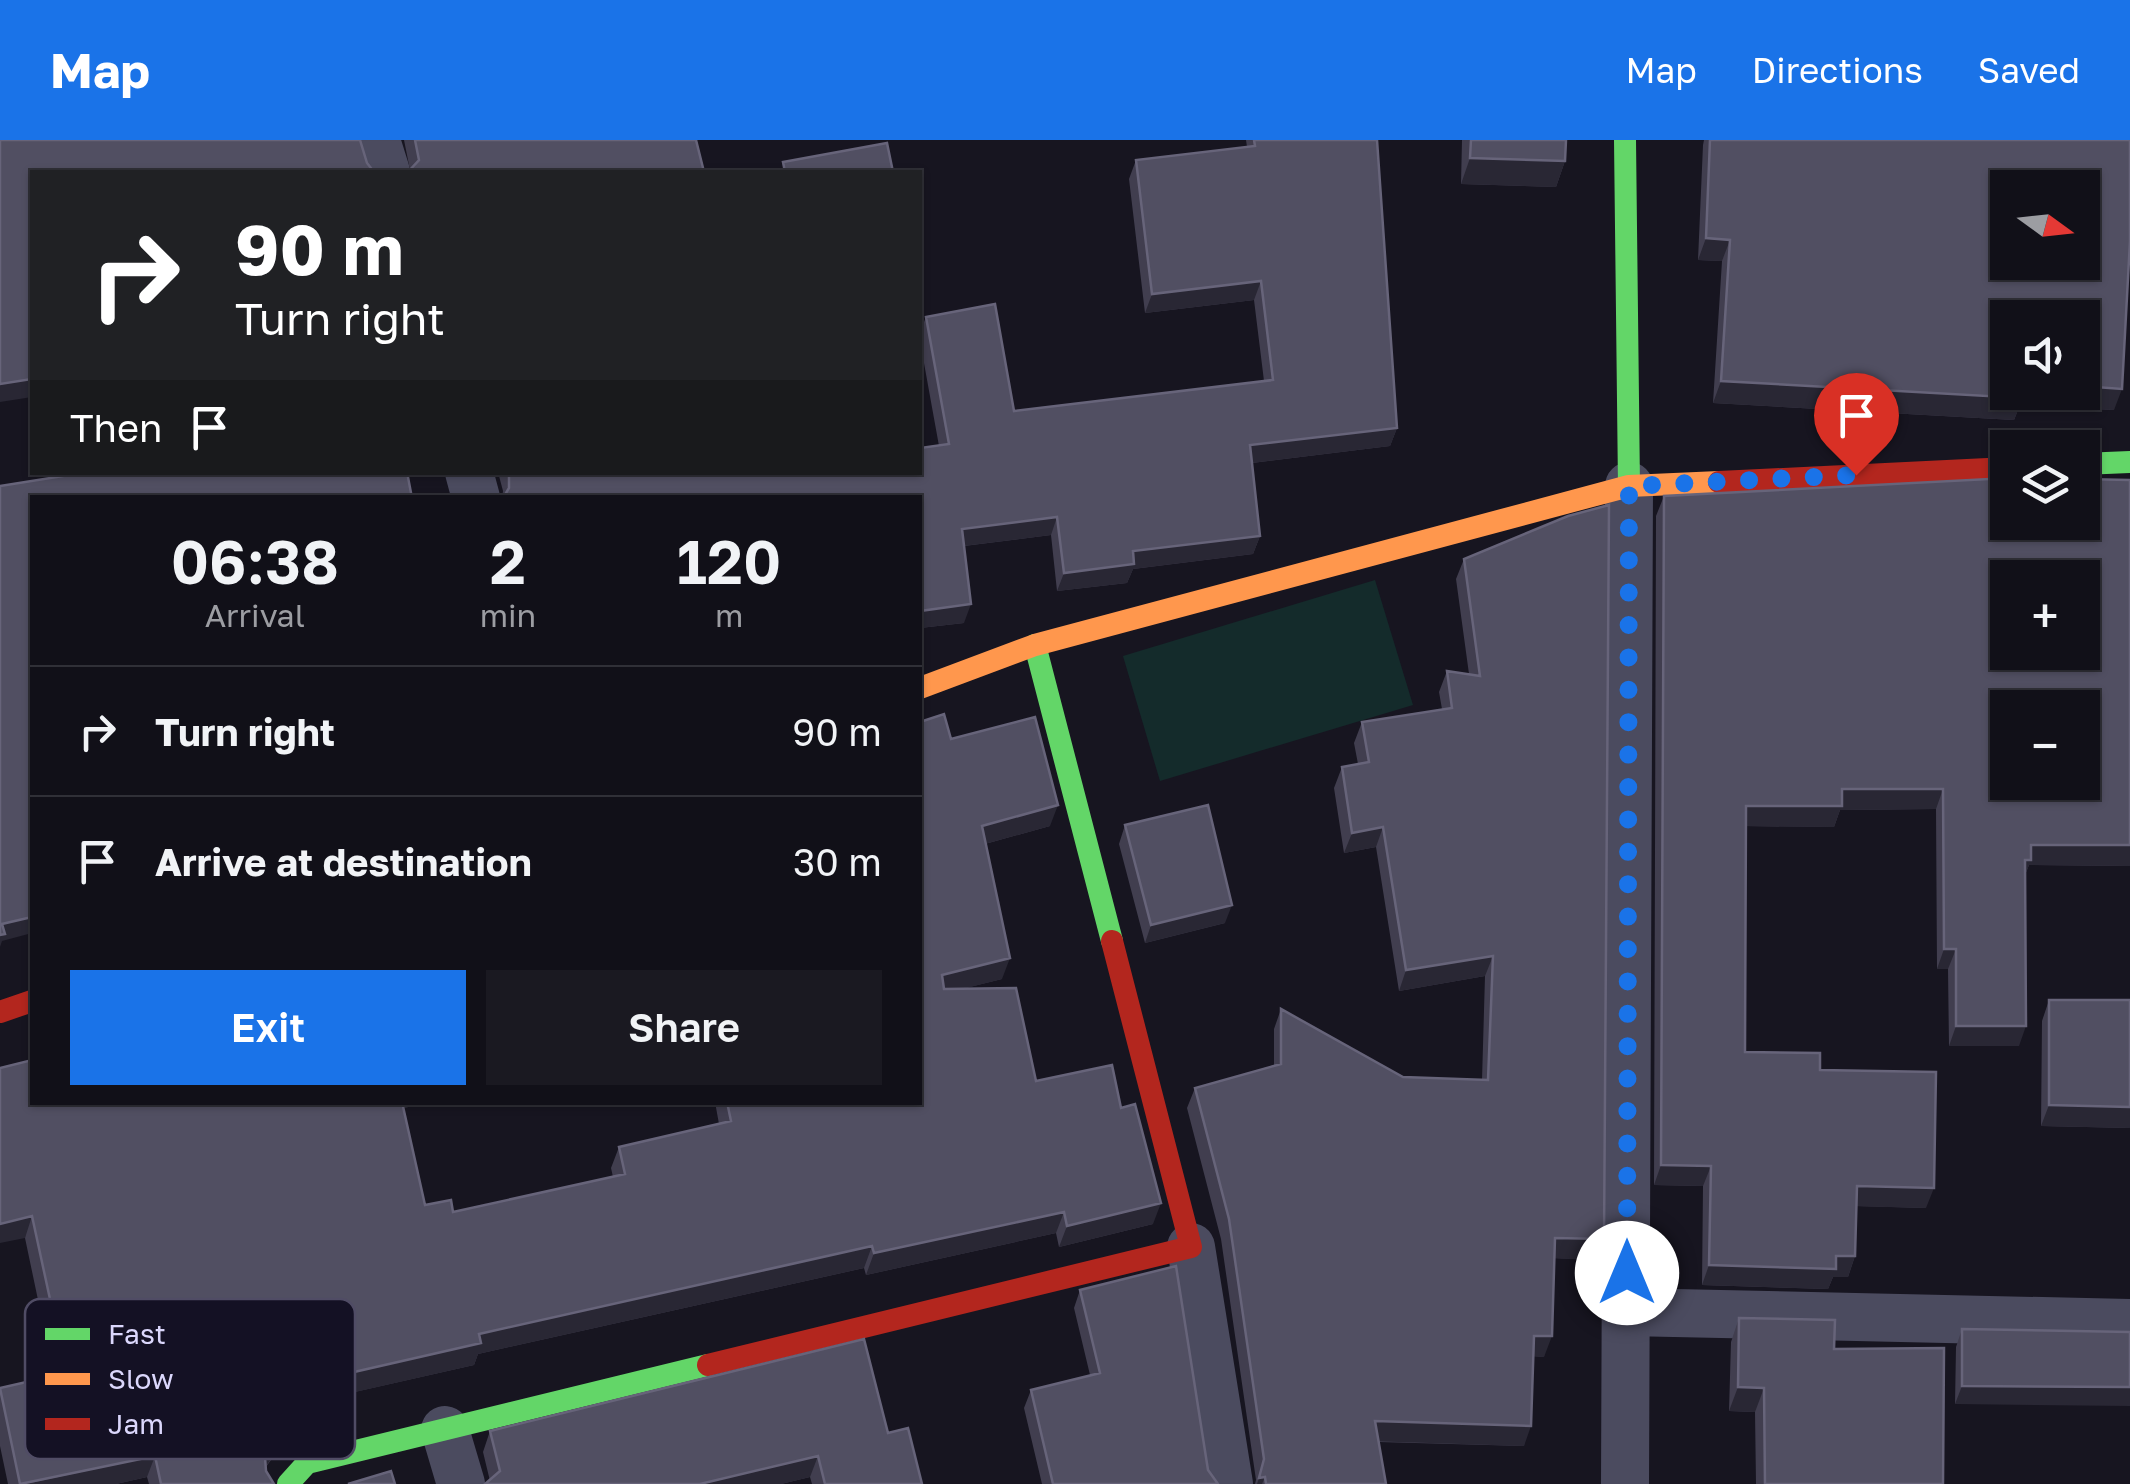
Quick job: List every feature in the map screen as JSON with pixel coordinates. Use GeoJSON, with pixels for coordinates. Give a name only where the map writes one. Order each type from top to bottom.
{"type":"FeatureCollection","features":[{"type":"Feature","properties":{"kind":"street"},"geometry":{"type":"LineString","coordinates":[[376,140],[385,170]]}},
{"type":"Feature","properties":{"kind":"street"},"geometry":{"type":"LineString","coordinates":[[1624,140],[1629,486],[1625,1484]]}},
{"type":"Feature","properties":{"kind":"street"},"geometry":{"type":"LineString","coordinates":[[2100,463],[2130,462]]}},
{"type":"Feature","properties":{"kind":"street"},"geometry":{"type":"LineString","coordinates":[[922,687],[1036,645],[1629,486],[1990,469]]}},
{"type":"Feature","properties":{"kind":"street"},"geometry":{"type":"LineString","coordinates":[[1036,645],[1191,1247],[1229,1484]]}},
{"type":"Feature","properties":{"kind":"street"},"geometry":{"type":"LineString","coordinates":[[0,1012],[30,1002]]}},
{"type":"Feature","properties":{"kind":"street"},"geometry":{"type":"LineString","coordinates":[[355,1451],[1191,1247]]}},
{"type":"Feature","properties":{"kind":"street"},"geometry":{"type":"LineString","coordinates":[[1626,1312],[2130,1323]]}},
{"type":"Feature","properties":{"kind":"street"},"geometry":{"type":"LineString","coordinates":[[445,1430],[461,1484]]}},
{"type":"Feature","properties":{"kind":"street"},"geometry":{"type":"LineString","coordinates":[[288,1484],[306,1463],[323,1459]]}},
{"type":"Feature","properties":{"kind":"green space"},"geometry":{"type":"Polygon","coordinates":[[[1375,580],[1413,705],[1160,781],[1123,656],[1375,580]]]}},
{"type":"Feature","properties":{"kind":"building"},"geometry":{"type":"Polygon","coordinates":[[[0,140],[360,140],[372,170],[30,170],[30,379],[0,384],[0,140]]]}},
{"type":"Feature","properties":{"kind":"building"},"geometry":{"type":"Polygon","coordinates":[[[415,140],[696,140],[704,170],[410,170],[419,160],[415,140]]]}},
{"type":"Feature","properties":{"kind":"building"},"geometry":{"type":"Polygon","coordinates":[[[1254,140],[1377,140],[1397,428],[1250,445],[1260,536],[1133,551],[1134,564],[1064,573],[1057,517],[962,529],[971,604],[922,611],[922,495],[505,495],[509,475],[922,475],[922,448],[949,444],[926,317],[995,304],[1014,411],[1273,380],[1261,281],[1152,294],[1136,160],[1255,146],[1254,140]]]}},
{"type":"Feature","properties":{"kind":"building"},"geometry":{"type":"Polygon","coordinates":[[[1471,140],[1566,140],[1565,161],[1470,158],[1471,140]]]}},
{"type":"Feature","properties":{"kind":"building"},"geometry":{"type":"Polygon","coordinates":[[[1710,140],[2130,140],[2130,241],[2122,389],[2100,387],[2100,300],[1990,300],[1990,396],[1721,381],[1730,240],[1706,238],[1710,140]]]}},
{"type":"Feature","properties":{"kind":"building"},"geometry":{"type":"Polygon","coordinates":[[[887,143],[893,170],[785,170],[783,162],[887,143]]]}},
{"type":"Feature","properties":{"kind":"building"},"geometry":{"type":"Polygon","coordinates":[[[69,475],[408,475],[411,495],[30,495],[30,917],[2,924],[5,934],[0,935],[0,486],[69,475]]]}},
{"type":"Feature","properties":{"kind":"building"},"geometry":{"type":"Polygon","coordinates":[[[1990,479],[1990,540],[2100,540],[2100,479],[2130,480],[2130,845],[2031,845],[2031,860],[2025,860],[2026,1026],[1956,1026],[1956,949],[1944,949],[1943,789],[1842,789],[1842,806],[1746,806],[1745,1052],[1820,1053],[1820,1070],[1936,1072],[1934,1188],[1857,1186],[1855,1256],[1836,1256],[1836,1269],[1709,1265],[1711,1166],[1661,1165],[1664,496],[1990,479]]]}},
{"type":"Feature","properties":{"kind":"building"},"geometry":{"type":"Polygon","coordinates":[[[1609,505],[1604,1239],[1555,1238],[1552,1336],[1534,1336],[1531,1426],[1375,1421],[1386,1484],[1266,1484],[1265,1477],[1259,1478],[1264,1459],[1229,1219],[1195,1088],[1281,1064],[1281,1009],[1403,1077],[1488,1080],[1493,956],[1406,970],[1383,827],[1352,833],[1342,767],[1369,762],[1362,722],[1452,708],[1447,671],[1480,676],[1464,559],[1568,516],[1609,505]]]}},
{"type":"Feature","properties":{"kind":"building"},"geometry":{"type":"Polygon","coordinates":[[[944,714],[951,739],[1035,717],[1058,805],[982,826],[1010,958],[942,975],[944,989],[1016,988],[1036,1081],[1112,1065],[1121,1108],[1135,1104],[1161,1203],[1067,1226],[1064,1212],[874,1253],[872,1246],[479,1334],[481,1343],[355,1372],[355,1299],[50,1299],[32,1216],[0,1224],[0,1068],[30,1060],[30,1105],[403,1105],[425,1205],[451,1200],[453,1212],[625,1174],[619,1147],[731,1121],[728,1105],[922,1105],[922,721],[944,714]]]}},
{"type":"Feature","properties":{"kind":"building"},"geometry":{"type":"Polygon","coordinates":[[[1208,805],[1232,905],[1151,925],[1125,825],[1208,805]]]}},
{"type":"Feature","properties":{"kind":"building"},"geometry":{"type":"Polygon","coordinates":[[[2049,1000],[2130,1000],[2130,1107],[2049,1105],[2049,1000]]]}},
{"type":"Feature","properties":{"kind":"building"},"geometry":{"type":"Polygon","coordinates":[[[1176,1266],[1208,1470],[1218,1484],[1053,1484],[1031,1390],[1100,1373],[1080,1290],[1176,1266]]]}},
{"type":"Feature","properties":{"kind":"building"},"geometry":{"type":"Polygon","coordinates":[[[1739,1318],[1835,1320],[1834,1349],[1944,1348],[1943,1484],[1765,1484],[1764,1388],[1738,1387],[1739,1318]]]}},
{"type":"Feature","properties":{"kind":"building"},"geometry":{"type":"Polygon","coordinates":[[[1962,1329],[2130,1332],[2130,1387],[1962,1386],[1962,1329]]]}},
{"type":"Feature","properties":{"kind":"building"},"geometry":{"type":"Polygon","coordinates":[[[864,1339],[888,1433],[908,1428],[922,1484],[825,1484],[818,1456],[700,1484],[485,1484],[500,1471],[490,1431],[864,1339]]]}},
{"type":"Feature","properties":{"kind":"building"},"geometry":{"type":"Polygon","coordinates":[[[25,1382],[25,1459],[141,1459],[20,1484],[0,1388],[25,1382]]]}},
{"type":"Feature","properties":{"kind":"building"},"geometry":{"type":"Polygon","coordinates":[[[156,1459],[265,1459],[266,1471],[274,1484],[161,1484],[156,1459]]]}},
{"type":"Feature","properties":{"kind":"building"},"geometry":{"type":"Polygon","coordinates":[[[391,1471],[395,1484],[348,1484],[391,1471]]]}},
{"type":"Feature","properties":{"kind":"traffic: fast"},"geometry":{"type":"LineString","coordinates":[[1625,140],[1629,486]]}},
{"type":"Feature","properties":{"kind":"traffic: fast"},"geometry":{"type":"LineString","coordinates":[[2100,463],[2130,462]]}},
{"type":"Feature","properties":{"kind":"traffic: fast"},"geometry":{"type":"LineString","coordinates":[[1035,645],[1112,941]]}},
{"type":"Feature","properties":{"kind":"traffic: fast"},"geometry":{"type":"LineString","coordinates":[[355,1451],[708,1365]]}},
{"type":"Feature","properties":{"kind":"traffic: fast"},"geometry":{"type":"LineString","coordinates":[[288,1484],[307,1463],[323,1459]]}},
{"type":"Feature","properties":{"kind":"traffic: slow"},"geometry":{"type":"LineString","coordinates":[[922,687],[1035,645],[1629,486],[1719,482]]}},
{"type":"Feature","properties":{"kind":"traffic: jam"},"geometry":{"type":"LineString","coordinates":[[1719,482],[1990,469]]}},
{"type":"Feature","properties":{"kind":"traffic: jam"},"geometry":{"type":"LineString","coordinates":[[708,1365],[1191,1247],[1112,941]]}},
{"type":"Feature","properties":{"kind":"traffic: jam"},"geometry":{"type":"LineString","coordinates":[[0,1012],[30,1002]]}},
{"type":"Feature","properties":{"kind":"route"},"geometry":{"type":"LineString","coordinates":[[1627,1273],[1629,486],[1856,475]]}}]}
